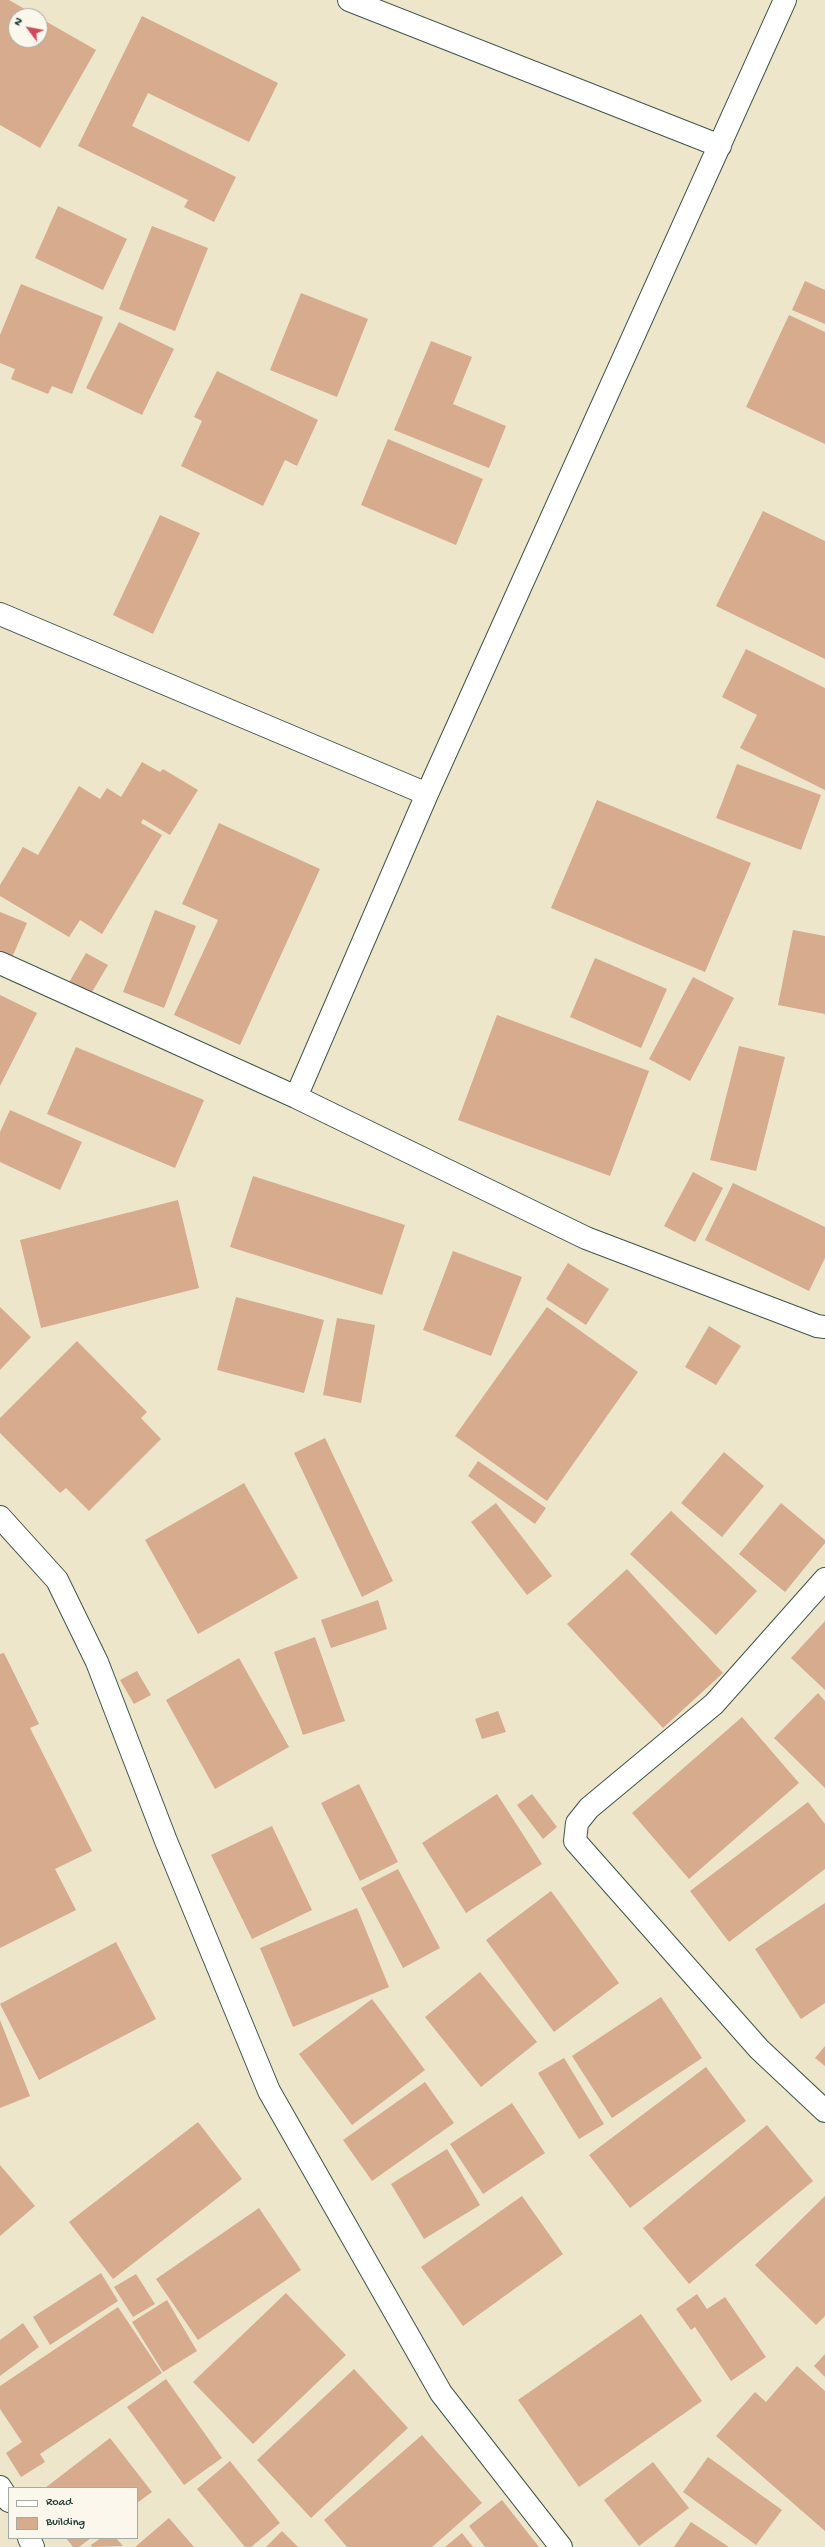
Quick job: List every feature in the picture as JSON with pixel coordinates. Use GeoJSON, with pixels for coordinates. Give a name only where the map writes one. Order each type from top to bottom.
{"type":"FeatureCollection","features":[{"type":"Feature","properties":{"kind":"street"},"geometry":{"type":"LineString","coordinates":[[349,0],[720,146]]}},
{"type":"Feature","properties":{"kind":"street"},"geometry":{"type":"LineString","coordinates":[[296,1097],[427,794],[785,0]]}},
{"type":"Feature","properties":{"kind":"street"},"geometry":{"type":"LineString","coordinates":[[0,614],[427,794]]}},
{"type":"Feature","properties":{"kind":"street"},"geometry":{"type":"LineString","coordinates":[[0,963],[296,1097],[586,1238],[817,1326],[825,1327]]}},
{"type":"Feature","properties":{"kind":"street"},"geometry":{"type":"LineString","coordinates":[[0,1518],[58,1580],[97,1662],[166,1841],[269,2091],[440,2393],[561,2547]]}},
{"type":"Feature","properties":{"kind":"street"},"geometry":{"type":"LineString","coordinates":[[825,1579],[714,1704],[589,1808],[577,1823],[575,1841],[760,2049],[825,2110]]}},
{"type":"Feature","properties":{"kind":"street"},"geometry":{"type":"LineString","coordinates":[[0,2487],[8,2499]]}},
{"type":"Feature","properties":{"kind":"building"},"geometry":{"type":"Polygon","coordinates":[[[0,0],[9,0],[23,8],[8,8],[8,48],[48,48],[48,23],[96,50],[40,148],[0,125],[0,0]]]}},
{"type":"Feature","properties":{"kind":"building"},"geometry":{"type":"Polygon","coordinates":[[[142,16],[278,83],[249,142],[148,93],[132,126],[236,177],[214,222],[184,207],[188,200],[78,146],[142,16]]]}},
{"type":"Feature","properties":{"kind":"building"},"geometry":{"type":"Polygon","coordinates":[[[58,206],[127,239],[103,290],[35,258],[58,206]]]}},
{"type":"Feature","properties":{"kind":"building"},"geometry":{"type":"Polygon","coordinates":[[[152,226],[208,248],[175,331],[119,309],[152,226]]]}},
{"type":"Feature","properties":{"kind":"building"},"geometry":{"type":"Polygon","coordinates":[[[805,281],[825,290],[825,324],[792,310],[805,281]]]}},
{"type":"Feature","properties":{"kind":"building"},"geometry":{"type":"Polygon","coordinates":[[[21,284],[103,317],[72,394],[52,386],[48,394],[11,379],[15,369],[0,363],[0,335],[21,284]]]}},
{"type":"Feature","properties":{"kind":"building"},"geometry":{"type":"Polygon","coordinates":[[[301,293],[368,319],[337,397],[270,370],[301,293]]]}},
{"type":"Feature","properties":{"kind":"building"},"geometry":{"type":"Polygon","coordinates":[[[789,315],[825,332],[825,444],[746,407],[789,315]]]}},
{"type":"Feature","properties":{"kind":"building"},"geometry":{"type":"Polygon","coordinates":[[[119,322],[174,349],[142,415],[86,388],[119,322]]]}},
{"type":"Feature","properties":{"kind":"building"},"geometry":{"type":"Polygon","coordinates":[[[431,341],[472,357],[453,404],[506,426],[489,468],[394,430],[431,341]]]}},
{"type":"Feature","properties":{"kind":"building"},"geometry":{"type":"Polygon","coordinates":[[[217,371],[318,420],[297,466],[285,460],[263,506],[181,466],[202,421],[194,417],[217,371]]]}},
{"type":"Feature","properties":{"kind":"building"},"geometry":{"type":"Polygon","coordinates":[[[388,439],[483,479],[456,545],[361,505],[388,439]]]}},
{"type":"Feature","properties":{"kind":"building"},"geometry":{"type":"Polygon","coordinates":[[[763,511],[825,541],[825,659],[716,606],[763,511]]]}},
{"type":"Feature","properties":{"kind":"building"},"geometry":{"type":"Polygon","coordinates":[[[160,515],[200,533],[153,634],[113,615],[160,515]]]}},
{"type":"Feature","properties":{"kind":"building"},"geometry":{"type":"Polygon","coordinates":[[[746,649],[825,688],[825,790],[740,748],[757,715],[722,697],[746,649]]]}},
{"type":"Feature","properties":{"kind":"building"},"geometry":{"type":"Polygon","coordinates":[[[142,762],[160,772],[163,769],[198,790],[170,835],[143,819],[141,823],[162,835],[102,934],[80,920],[69,937],[0,896],[0,885],[23,847],[38,855],[79,786],[100,799],[107,788],[121,797],[142,762]]]}},
{"type":"Feature","properties":{"kind":"building"},"geometry":{"type":"Polygon","coordinates":[[[737,764],[821,795],[801,850],[716,818],[737,764]]]}},
{"type":"Feature","properties":{"kind":"building"},"geometry":{"type":"Polygon","coordinates":[[[597,800],[751,863],[705,972],[551,908],[597,800]]]}},
{"type":"Feature","properties":{"kind":"building"},"geometry":{"type":"Polygon","coordinates":[[[219,823],[320,869],[240,1045],[174,1015],[218,920],[182,904],[219,823]]]}},
{"type":"Feature","properties":{"kind":"building"},"geometry":{"type":"Polygon","coordinates":[[[155,910],[196,926],[164,1008],[123,992],[155,910]]]}},
{"type":"Feature","properties":{"kind":"building"},"geometry":{"type":"Polygon","coordinates":[[[0,912],[27,923],[10,962],[0,957],[0,912]]]}},
{"type":"Feature","properties":{"kind":"building"},"geometry":{"type":"Polygon","coordinates":[[[793,930],[825,936],[825,1014],[778,1005],[793,930]]]}},
{"type":"Feature","properties":{"kind":"building"},"geometry":{"type":"Polygon","coordinates":[[[86,953],[108,965],[89,997],[68,984],[86,953]]]}},
{"type":"Feature","properties":{"kind":"building"},"geometry":{"type":"Polygon","coordinates":[[[595,958],[667,989],[641,1048],[570,1017],[595,958]]]}},
{"type":"Feature","properties":{"kind":"building"},"geometry":{"type":"Polygon","coordinates":[[[693,977],[734,998],[690,1081],[649,1059],[693,977]]]}},
{"type":"Feature","properties":{"kind":"building"},"geometry":{"type":"Polygon","coordinates":[[[0,995],[37,1013],[0,1086],[0,995]]]}},
{"type":"Feature","properties":{"kind":"building"},"geometry":{"type":"Polygon","coordinates":[[[497,1015],[649,1071],[610,1176],[458,1120],[497,1015]]]}},
{"type":"Feature","properties":{"kind":"building"},"geometry":{"type":"Polygon","coordinates":[[[739,1046],[785,1057],[756,1171],[710,1160],[739,1046]]]}},
{"type":"Feature","properties":{"kind":"building"},"geometry":{"type":"Polygon","coordinates":[[[76,1047],[204,1100],[175,1168],[47,1114],[76,1047]]]}},
{"type":"Feature","properties":{"kind":"building"},"geometry":{"type":"Polygon","coordinates":[[[10,1110],[82,1142],[60,1190],[0,1162],[0,1132],[10,1110]]]}},
{"type":"Feature","properties":{"kind":"building"},"geometry":{"type":"Polygon","coordinates":[[[693,1172],[723,1188],[695,1242],[664,1226],[693,1172]]]}},
{"type":"Feature","properties":{"kind":"building"},"geometry":{"type":"Polygon","coordinates":[[[253,1176],[405,1225],[382,1295],[230,1247],[253,1176]]]}},
{"type":"Feature","properties":{"kind":"building"},"geometry":{"type":"Polygon","coordinates":[[[733,1183],[825,1227],[825,1258],[809,1291],[705,1240],[733,1183]]]}},
{"type":"Feature","properties":{"kind":"building"},"geometry":{"type":"Polygon","coordinates":[[[178,1200],[199,1288],[41,1328],[20,1240],[178,1200]]]}},
{"type":"Feature","properties":{"kind":"building"},"geometry":{"type":"Polygon","coordinates":[[[453,1251],[522,1277],[491,1356],[423,1330],[453,1251]]]}},
{"type":"Feature","properties":{"kind":"building"},"geometry":{"type":"Polygon","coordinates":[[[568,1263],[609,1289],[586,1325],[546,1299],[568,1263]]]}},
{"type":"Feature","properties":{"kind":"building"},"geometry":{"type":"Polygon","coordinates":[[[236,1297],[324,1320],[304,1393],[217,1370],[236,1297]]]}},
{"type":"Feature","properties":{"kind":"building"},"geometry":{"type":"Polygon","coordinates":[[[0,1307],[31,1337],[0,1370],[0,1307]]]}},
{"type":"Feature","properties":{"kind":"building"},"geometry":{"type":"Polygon","coordinates":[[[547,1307],[638,1372],[547,1501],[455,1436],[547,1307]]]}},
{"type":"Feature","properties":{"kind":"building"},"geometry":{"type":"Polygon","coordinates":[[[337,1318],[375,1325],[361,1403],[323,1395],[337,1318]]]}},
{"type":"Feature","properties":{"kind":"building"},"geometry":{"type":"Polygon","coordinates":[[[709,1326],[741,1346],[716,1385],[685,1367],[709,1326]]]}},
{"type":"Feature","properties":{"kind":"building"},"geometry":{"type":"Polygon","coordinates":[[[77,1341],[147,1412],[141,1418],[161,1439],[89,1511],[66,1488],[60,1493],[0,1433],[0,1418],[77,1341]]]}},
{"type":"Feature","properties":{"kind":"building"},"geometry":{"type":"Polygon","coordinates":[[[325,1438],[393,1581],[362,1597],[294,1453],[325,1438]]]}},
{"type":"Feature","properties":{"kind":"building"},"geometry":{"type":"Polygon","coordinates":[[[724,1452],[764,1486],[722,1537],[681,1503],[724,1452]]]}},
{"type":"Feature","properties":{"kind":"building"},"geometry":{"type":"Polygon","coordinates":[[[478,1461],[546,1508],[535,1524],[468,1476],[478,1461]]]}},
{"type":"Feature","properties":{"kind":"building"},"geometry":{"type":"Polygon","coordinates":[[[244,1483],[298,1578],[198,1634],[145,1540],[244,1483]]]}},
{"type":"Feature","properties":{"kind":"building"},"geometry":{"type":"Polygon","coordinates":[[[496,1503],[552,1576],[527,1595],[471,1522],[496,1503]]]}},
{"type":"Feature","properties":{"kind":"building"},"geometry":{"type":"Polygon","coordinates":[[[781,1503],[825,1540],[825,1543],[785,1592],[739,1554],[781,1503]]]}},
{"type":"Feature","properties":{"kind":"building"},"geometry":{"type":"Polygon","coordinates":[[[671,1511],[757,1591],[716,1635],[630,1554],[671,1511]]]}},
{"type":"Feature","properties":{"kind":"building"},"geometry":{"type":"Polygon","coordinates":[[[627,1569],[723,1673],[663,1728],[567,1624],[627,1569]]]}},
{"type":"Feature","properties":{"kind":"building"},"geometry":{"type":"Polygon","coordinates":[[[378,1600],[387,1629],[331,1648],[321,1620],[378,1600]]]}},
{"type":"Feature","properties":{"kind":"building"},"geometry":{"type":"Polygon","coordinates":[[[825,1621],[825,1690],[791,1658],[825,1621]]]}},
{"type":"Feature","properties":{"kind":"building"},"geometry":{"type":"Polygon","coordinates":[[[315,1637],[345,1721],[303,1735],[274,1652],[315,1637]]]}},
{"type":"Feature","properties":{"kind":"building"},"geometry":{"type":"Polygon","coordinates":[[[4,1653],[39,1724],[30,1728],[92,1851],[55,1869],[76,1910],[0,1948],[0,1654],[4,1653]]]}},
{"type":"Feature","properties":{"kind":"building"},"geometry":{"type":"Polygon","coordinates":[[[239,1658],[289,1747],[215,1789],[166,1700],[239,1658]]]}},
{"type":"Feature","properties":{"kind":"building"},"geometry":{"type":"Polygon","coordinates":[[[137,1671],[151,1695],[134,1704],[120,1680],[137,1671]]]}},
{"type":"Feature","properties":{"kind":"building"},"geometry":{"type":"Polygon","coordinates":[[[818,1693],[825,1701],[825,1788],[774,1738],[818,1693]]]}},
{"type":"Feature","properties":{"kind":"building"},"geometry":{"type":"Polygon","coordinates":[[[498,1711],[506,1732],[482,1739],[475,1719],[498,1711]]]}},
{"type":"Feature","properties":{"kind":"building"},"geometry":{"type":"Polygon","coordinates":[[[742,1717],[799,1783],[689,1879],[632,1813],[742,1717]]]}},
{"type":"Feature","properties":{"kind":"building"},"geometry":{"type":"Polygon","coordinates":[[[359,1784],[398,1862],[360,1881],[321,1803],[359,1784]]]}},
{"type":"Feature","properties":{"kind":"building"},"geometry":{"type":"Polygon","coordinates":[[[497,1794],[542,1864],[466,1913],[422,1843],[497,1794]]]}},
{"type":"Feature","properties":{"kind":"building"},"geometry":{"type":"Polygon","coordinates":[[[532,1794],[557,1827],[543,1839],[517,1805],[532,1794]]]}},
{"type":"Feature","properties":{"kind":"building"},"geometry":{"type":"Polygon","coordinates":[[[808,1802],[825,1824],[825,1869],[729,1942],[690,1891],[808,1802]]]}},
{"type":"Feature","properties":{"kind":"building"},"geometry":{"type":"Polygon","coordinates":[[[272,1826],[312,1910],[252,1939],[211,1855],[272,1826]]]}},
{"type":"Feature","properties":{"kind":"building"},"geometry":{"type":"Polygon","coordinates":[[[398,1869],[440,1948],[403,1968],[361,1888],[398,1869]]]}},
{"type":"Feature","properties":{"kind":"building"},"geometry":{"type":"Polygon","coordinates":[[[551,1891],[619,1983],[554,2032],[486,1940],[551,1891]]]}},
{"type":"Feature","properties":{"kind":"building"},"geometry":{"type":"Polygon","coordinates":[[[825,1903],[825,2003],[801,2019],[755,1949],[825,1903]]]}},
{"type":"Feature","properties":{"kind":"building"},"geometry":{"type":"Polygon","coordinates":[[[357,1908],[389,1987],[293,2027],[260,1948],[357,1908]]]}},
{"type":"Feature","properties":{"kind":"building"},"geometry":{"type":"Polygon","coordinates":[[[116,1942],[156,2019],[39,2080],[0,2004],[116,1942]]]}},
{"type":"Feature","properties":{"kind":"building"},"geometry":{"type":"Polygon","coordinates":[[[480,1972],[537,2042],[481,2087],[425,2017],[480,1972]]]}},
{"type":"Feature","properties":{"kind":"building"},"geometry":{"type":"Polygon","coordinates":[[[661,1997],[702,2058],[612,2118],[572,2056],[661,1997]]]}},
{"type":"Feature","properties":{"kind":"building"},"geometry":{"type":"Polygon","coordinates":[[[372,1999],[425,2070],[352,2125],[299,2054],[372,1999]]]}},
{"type":"Feature","properties":{"kind":"building"},"geometry":{"type":"Polygon","coordinates":[[[0,2020],[30,2096],[0,2108],[0,2020]]]}},
{"type":"Feature","properties":{"kind":"building"},"geometry":{"type":"Polygon","coordinates":[[[825,2046],[825,2066],[815,2058],[825,2046]]]}},
{"type":"Feature","properties":{"kind":"building"},"geometry":{"type":"Polygon","coordinates":[[[564,2058],[604,2124],[579,2139],[538,2073],[564,2058]]]}},
{"type":"Feature","properties":{"kind":"building"},"geometry":{"type":"Polygon","coordinates":[[[706,2067],[746,2121],[630,2208],[589,2155],[706,2067]]]}},
{"type":"Feature","properties":{"kind":"building"},"geometry":{"type":"Polygon","coordinates":[[[425,2082],[454,2123],[372,2181],[343,2140],[425,2082]]]}},
{"type":"Feature","properties":{"kind":"building"},"geometry":{"type":"Polygon","coordinates":[[[512,2103],[545,2153],[483,2194],[450,2144],[512,2103]]]}},
{"type":"Feature","properties":{"kind":"building"},"geometry":{"type":"Polygon","coordinates":[[[198,2122],[242,2179],[113,2279],[69,2222],[198,2122]]]}},
{"type":"Feature","properties":{"kind":"building"},"geometry":{"type":"Polygon","coordinates":[[[767,2125],[813,2181],[689,2284],[643,2228],[767,2125]]]}},
{"type":"Feature","properties":{"kind":"building"},"geometry":{"type":"Polygon","coordinates":[[[447,2149],[480,2205],[424,2239],[391,2184],[447,2149]]]}},
{"type":"Feature","properties":{"kind":"building"},"geometry":{"type":"Polygon","coordinates":[[[0,2165],[35,2206],[0,2236],[0,2165]]]}},
{"type":"Feature","properties":{"kind":"building"},"geometry":{"type":"Polygon","coordinates":[[[522,2196],[563,2254],[463,2326],[421,2267],[522,2196]]]}},
{"type":"Feature","properties":{"kind":"building"},"geometry":{"type":"Polygon","coordinates":[[[825,2196],[825,2316],[816,2325],[755,2265],[825,2196]]]}},
{"type":"Feature","properties":{"kind":"building"},"geometry":{"type":"Polygon","coordinates":[[[259,2208],[301,2270],[198,2340],[156,2279],[259,2208]]]}},
{"type":"Feature","properties":{"kind":"building"},"geometry":{"type":"Polygon","coordinates":[[[101,2273],[118,2301],[50,2345],[33,2317],[101,2273]]]}},
{"type":"Feature","properties":{"kind":"building"},"geometry":{"type":"Polygon","coordinates":[[[136,2274],[155,2304],[133,2317],[114,2287],[136,2274]]]}},
{"type":"Feature","properties":{"kind":"building"},"geometry":{"type":"Polygon","coordinates":[[[286,2293],[346,2355],[253,2444],[193,2382],[286,2293]]]}},
{"type":"Feature","properties":{"kind":"building"},"geometry":{"type":"Polygon","coordinates":[[[697,2294],[707,2309],[725,2297],[766,2357],[731,2381],[695,2327],[691,2330],[676,2309],[697,2294]]]}},
{"type":"Feature","properties":{"kind":"building"},"geometry":{"type":"Polygon","coordinates":[[[167,2300],[197,2351],[163,2372],[132,2322],[167,2300]]]}},
{"type":"Feature","properties":{"kind":"building"},"geometry":{"type":"Polygon","coordinates":[[[118,2307],[162,2373],[40,2454],[45,2462],[21,2477],[6,2453],[22,2442],[0,2409],[0,2386],[118,2307]]]}},
{"type":"Feature","properties":{"kind":"building"},"geometry":{"type":"Polygon","coordinates":[[[641,2314],[702,2401],[579,2487],[518,2400],[641,2314]]]}},
{"type":"Feature","properties":{"kind":"building"},"geometry":{"type":"Polygon","coordinates":[[[23,2323],[39,2347],[0,2376],[0,2340],[23,2323]]]}},
{"type":"Feature","properties":{"kind":"building"},"geometry":{"type":"Polygon","coordinates":[[[825,2354],[825,2377],[814,2366],[825,2354]]]}},
{"type":"Feature","properties":{"kind":"building"},"geometry":{"type":"Polygon","coordinates":[[[797,2366],[825,2391],[825,2531],[716,2436],[755,2392],[766,2402],[797,2366]]]}},
{"type":"Feature","properties":{"kind":"building"},"geometry":{"type":"Polygon","coordinates":[[[354,2369],[408,2428],[311,2518],[257,2460],[354,2369]]]}},
{"type":"Feature","properties":{"kind":"building"},"geometry":{"type":"Polygon","coordinates":[[[166,2379],[222,2458],[184,2485],[127,2407],[166,2379]]]}},
{"type":"Feature","properties":{"kind":"building"},"geometry":{"type":"Polygon","coordinates":[[[422,2435],[482,2503],[432,2547],[347,2547],[324,2520],[422,2435]]]}},
{"type":"Feature","properties":{"kind":"building"},"geometry":{"type":"Polygon","coordinates":[[[110,2438],[152,2492],[138,2502],[138,2487],[46,2487],[110,2438]]]}},
{"type":"Feature","properties":{"kind":"building"},"geometry":{"type":"Polygon","coordinates":[[[708,2457],[782,2510],[756,2545],[683,2492],[708,2457]]]}},
{"type":"Feature","properties":{"kind":"building"},"geometry":{"type":"Polygon","coordinates":[[[230,2461],[280,2523],[251,2547],[245,2547],[197,2489],[230,2461]]]}},
{"type":"Feature","properties":{"kind":"building"},"geometry":{"type":"Polygon","coordinates":[[[653,2462],[689,2508],[639,2546],[604,2500],[653,2462]]]}},
{"type":"Feature","properties":{"kind":"building"},"geometry":{"type":"Polygon","coordinates":[[[502,2500],[539,2547],[485,2547],[469,2526],[502,2500]]]}},
{"type":"Feature","properties":{"kind":"building"},"geometry":{"type":"Polygon","coordinates":[[[169,2518],[194,2547],[135,2547],[169,2518]]]}},
{"type":"Feature","properties":{"kind":"building"},"geometry":{"type":"Polygon","coordinates":[[[691,2522],[729,2547],[674,2547],[691,2522]]]}},
{"type":"Feature","properties":{"kind":"building"},"geometry":{"type":"Polygon","coordinates":[[[282,2531],[298,2547],[266,2547],[282,2531]]]}},
{"type":"Feature","properties":{"kind":"building"},"geometry":{"type":"Polygon","coordinates":[[[462,2533],[473,2547],[445,2547],[462,2533]]]}},
{"type":"Feature","properties":{"kind":"building"},"geometry":{"type":"Polygon","coordinates":[[[67,2539],[90,2539],[79,2547],[73,2547],[67,2539]]]}},
{"type":"Feature","properties":{"kind":"building"},"geometry":{"type":"Polygon","coordinates":[[[100,2539],[117,2539],[123,2546],[92,2547],[91,2545],[100,2539]]]}}]}
